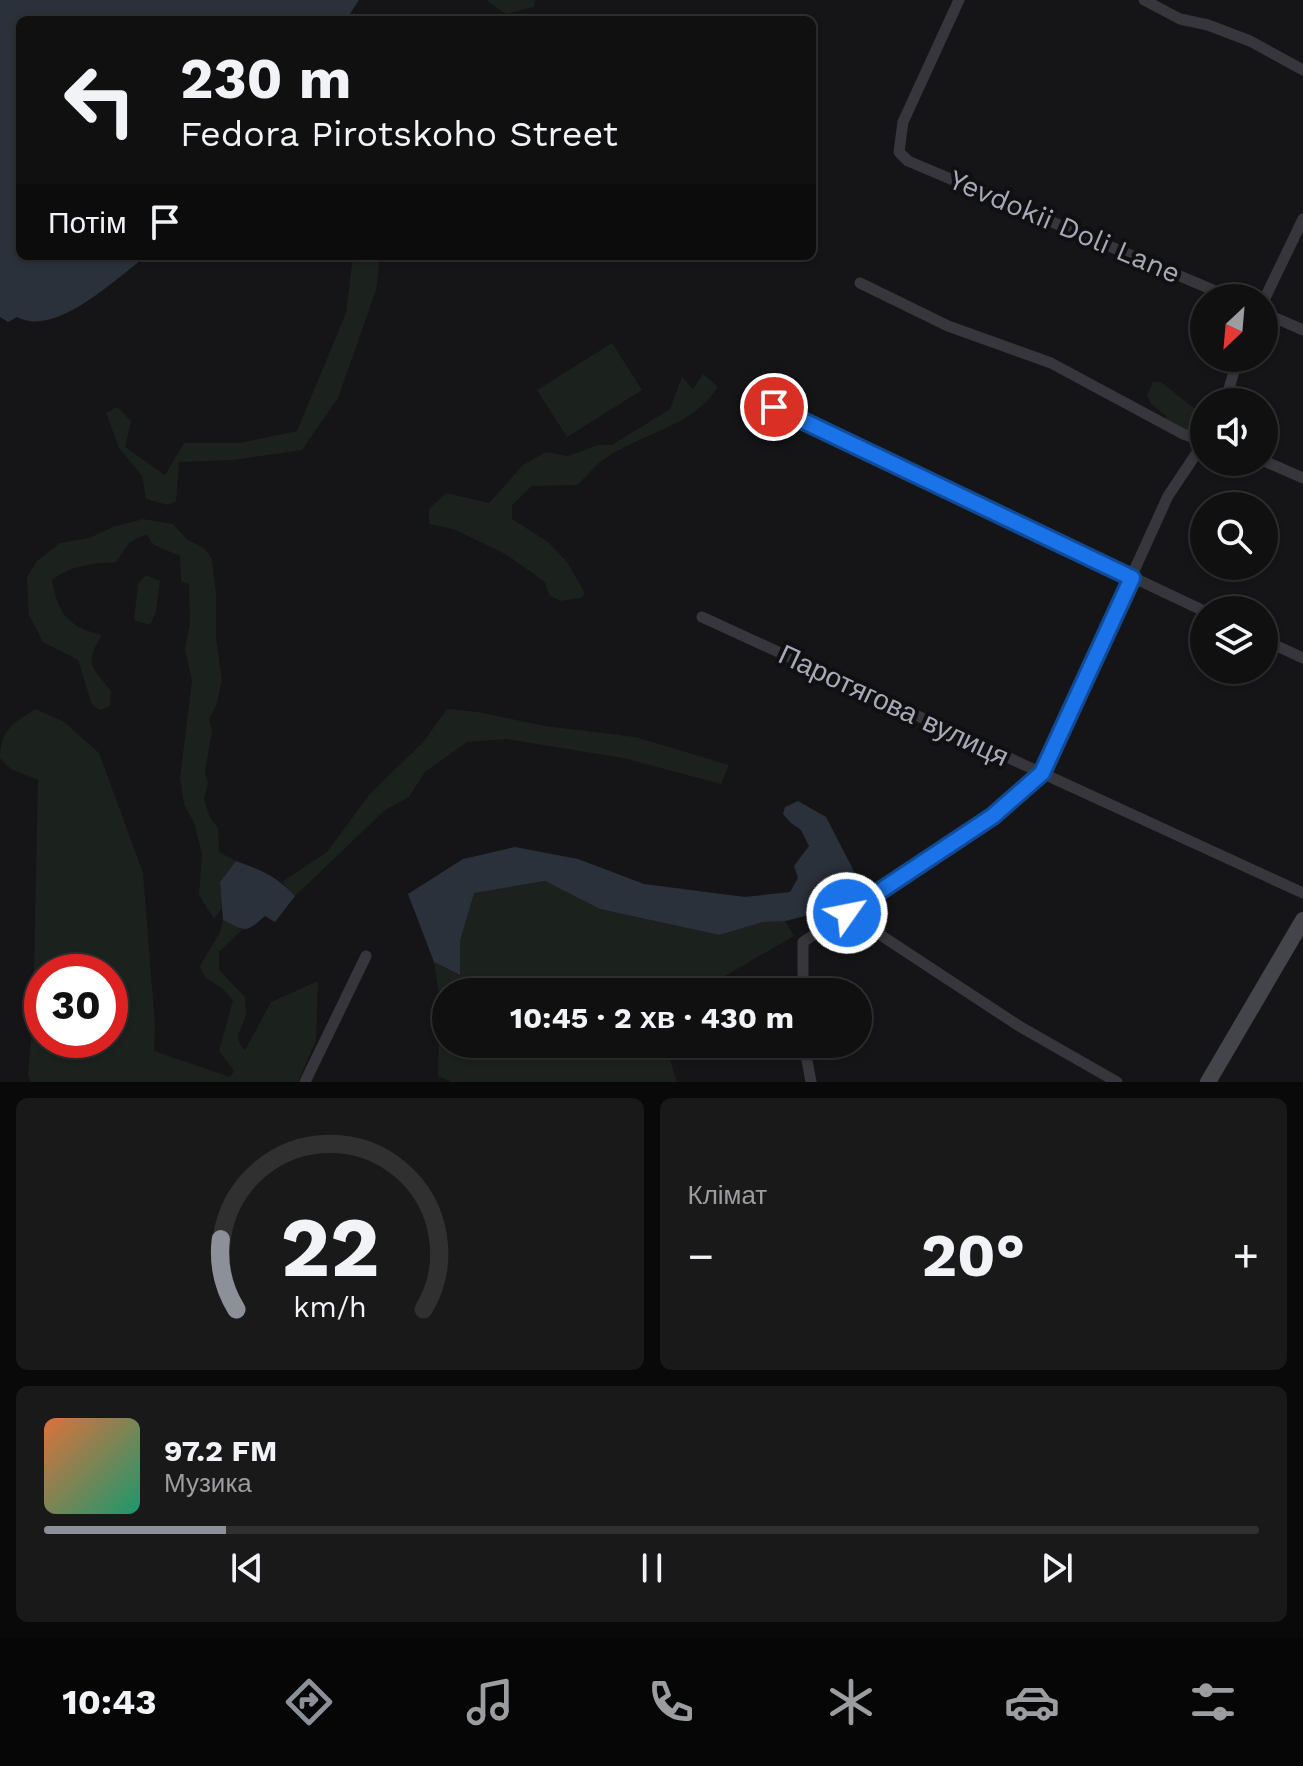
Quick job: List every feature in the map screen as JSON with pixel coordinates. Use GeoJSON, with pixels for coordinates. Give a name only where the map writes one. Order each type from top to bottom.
{"type":"FeatureCollection","features":[{"type":"Feature","properties":{"kind":"street","name":"Yevdokii Doli Lane"},"geometry":{"type":"LineString","coordinates":[[959,0],[903,122],[899,152],[908,161],[1199,284]]}},
{"type":"Feature","properties":{"kind":"street"},"geometry":{"type":"LineString","coordinates":[[1144,0],[1180,19],[1208,25],[1250,41],[1303,70]]}},
{"type":"Feature","properties":{"kind":"street"},"geometry":{"type":"LineString","coordinates":[[1272,284],[1303,219]]}},
{"type":"Feature","properties":{"kind":"street"},"geometry":{"type":"LineString","coordinates":[[860,283],[948,326],[1051,363],[1190,437]]}},
{"type":"Feature","properties":{"kind":"street"},"geometry":{"type":"LineString","coordinates":[[1278,319],[1303,330]]}},
{"type":"Feature","properties":{"kind":"street"},"geometry":{"type":"LineString","coordinates":[[774,407],[1190,605]]}},
{"type":"Feature","properties":{"kind":"street"},"geometry":{"type":"LineString","coordinates":[[803,978],[803,942],[993,816],[1042,773],[1168,496],[1190,463]]}},
{"type":"Feature","properties":{"kind":"street"},"geometry":{"type":"LineString","coordinates":[[1278,467],[1303,478]]}},
{"type":"Feature","properties":{"kind":"street","name":"Паротягова вулиця"},"geometry":{"type":"LineString","coordinates":[[702,617],[1303,893]]}},
{"type":"Feature","properties":{"kind":"street"},"geometry":{"type":"LineString","coordinates":[[1278,646],[1303,658]]}},
{"type":"Feature","properties":{"kind":"street"},"geometry":{"type":"LineString","coordinates":[[847,913],[1019,1026],[1117,1082]]}},
{"type":"Feature","properties":{"kind":"street"},"geometry":{"type":"LineString","coordinates":[[1208,1082],[1303,920]]}},
{"type":"Feature","properties":{"kind":"street"},"geometry":{"type":"LineString","coordinates":[[305,1082],[366,956]]}},
{"type":"Feature","properties":{"kind":"street"},"geometry":{"type":"LineString","coordinates":[[807,1058],[811,1082]]}},
{"type":"Feature","properties":{"kind":"shaded area"},"geometry":{"type":"Polygon","coordinates":[[[0,0],[359,0],[349,16],[16,16],[16,260],[142,260],[67,313],[33,321],[17,317],[8,322],[0,317],[0,0]]]}},
{"type":"Feature","properties":{"kind":"shaded area"},"geometry":{"type":"Polygon","coordinates":[[[486,0],[536,0],[533,7],[506,14],[486,0]]]}},
{"type":"Feature","properties":{"kind":"shaded area"},"geometry":{"type":"Polygon","coordinates":[[[353,260],[380,260],[376,290],[338,398],[302,450],[233,460],[179,462],[176,501],[168,505],[146,499],[142,476],[119,448],[106,413],[117,407],[131,421],[125,447],[165,475],[184,443],[240,443],[297,431],[346,313],[353,260]]]}},
{"type":"Feature","properties":{"kind":"shaded area"},"geometry":{"type":"Polygon","coordinates":[[[612,343],[642,390],[567,437],[537,390],[612,343]]]}},
{"type":"Feature","properties":{"kind":"shaded area"},"geometry":{"type":"Polygon","coordinates":[[[703,374],[718,387],[693,413],[614,453],[577,485],[532,486],[512,505],[512,519],[548,542],[567,562],[585,593],[581,598],[560,601],[549,595],[545,582],[507,555],[456,530],[429,524],[429,509],[446,493],[489,503],[523,465],[546,452],[568,456],[598,445],[612,445],[670,409],[682,377],[693,389],[703,374]]]}},
{"type":"Feature","properties":{"kind":"shaded area"},"geometry":{"type":"Polygon","coordinates":[[[1153,382],[1161,382],[1190,405],[1190,432],[1167,421],[1147,395],[1153,382]]]}},
{"type":"Feature","properties":{"kind":"shaded area"},"geometry":{"type":"Polygon","coordinates":[[[143,519],[173,524],[187,539],[205,549],[212,559],[216,639],[222,680],[216,706],[209,718],[212,731],[204,799],[210,818],[218,828],[219,852],[236,861],[220,882],[222,908],[214,919],[199,895],[202,854],[194,823],[184,804],[180,778],[192,681],[185,649],[190,623],[189,584],[181,581],[180,556],[154,545],[146,534],[130,542],[116,562],[74,568],[52,580],[58,602],[67,618],[81,628],[102,635],[91,659],[95,670],[111,691],[110,706],[100,710],[92,705],[78,660],[43,642],[29,615],[27,577],[37,561],[60,543],[89,538],[113,527],[143,519]]]}},
{"type":"Feature","properties":{"kind":"shaded area"},"geometry":{"type":"Polygon","coordinates":[[[146,575],[160,581],[156,612],[150,625],[134,620],[138,584],[146,575]]]}},
{"type":"Feature","properties":{"kind":"shaded area"},"geometry":{"type":"Polygon","coordinates":[[[36,709],[64,722],[99,753],[143,873],[155,1025],[154,1051],[230,1077],[234,1071],[219,1051],[233,1000],[206,978],[200,966],[220,932],[223,920],[242,930],[219,952],[219,970],[245,997],[246,1016],[238,1038],[245,1050],[271,1002],[318,981],[316,1040],[298,1082],[31,1082],[28,1075],[30,1058],[128,1058],[128,954],[34,954],[38,780],[11,769],[0,758],[3,740],[15,723],[36,709]]]}},
{"type":"Feature","properties":{"kind":"shaded area"},"geometry":{"type":"Polygon","coordinates":[[[447,709],[635,737],[729,765],[721,784],[623,758],[506,739],[467,742],[425,772],[409,797],[385,810],[295,896],[282,882],[327,852],[369,795],[424,741],[447,709]]]}},
{"type":"Feature","properties":{"kind":"shaded area"},"geometry":{"type":"Polygon","coordinates":[[[798,801],[826,817],[859,881],[833,909],[785,921],[763,922],[719,935],[600,909],[545,881],[474,893],[460,941],[460,975],[434,962],[408,894],[463,859],[515,847],[578,859],[644,884],[745,897],[790,892],[798,878],[794,866],[809,846],[801,830],[783,814],[785,807],[798,801]]]}},
{"type":"Feature","properties":{"kind":"shaded area"},"geometry":{"type":"Polygon","coordinates":[[[236,861],[268,874],[295,896],[275,922],[265,916],[245,929],[223,920],[220,882],[236,861]]]}},
{"type":"Feature","properties":{"kind":"shaded area"},"geometry":{"type":"Polygon","coordinates":[[[545,881],[601,909],[718,935],[763,922],[785,921],[794,936],[721,978],[436,978],[434,962],[459,975],[460,941],[473,893],[545,881]]]}},
{"type":"Feature","properties":{"kind":"shaded area"},"geometry":{"type":"Polygon","coordinates":[[[438,1058],[669,1058],[677,1082],[452,1082],[438,1076],[438,1058]]]}},
{"type":"Feature","properties":{"kind":"route"},"geometry":{"type":"LineString","coordinates":[[774,407],[1132,578],[1042,773],[993,816],[847,913]]}}]}
